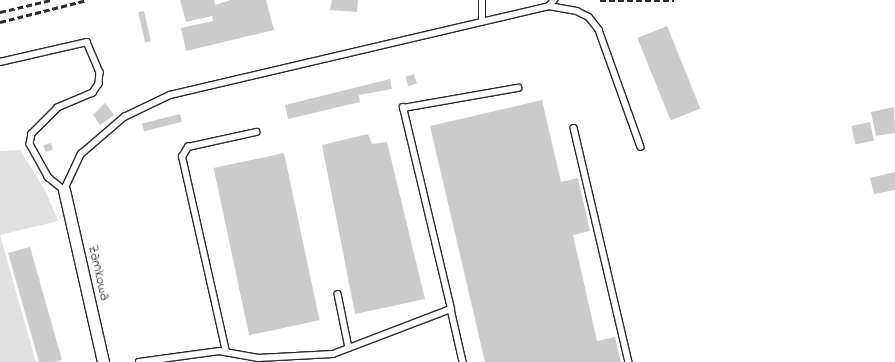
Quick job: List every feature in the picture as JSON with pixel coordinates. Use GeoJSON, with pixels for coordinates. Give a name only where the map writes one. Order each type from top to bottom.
{"type":"FeatureCollection","features":[{"type":"Feature","properties":{"kind":"street","name":"Zamkowa"},"geometry":{"type":"LineString","coordinates":[[64,190],[103,362]]}},
{"type":"Feature","properties":{"kind":"lane"},"geometry":{"type":"LineString","coordinates":[[482,0],[482,21]]}},
{"type":"Feature","properties":{"kind":"lane"},"geometry":{"type":"LineString","coordinates":[[549,6],[554,0]]}},
{"type":"Feature","properties":{"kind":"lane"},"geometry":{"type":"LineString","coordinates":[[0,62],[88,42],[100,72],[99,84],[93,93],[58,108],[32,134],[30,144],[48,177],[64,190],[81,154],[124,117],[170,95],[549,6],[577,11],[589,17],[599,30],[641,147]]}},
{"type":"Feature","properties":{"kind":"lane"},"geometry":{"type":"LineString","coordinates":[[463,362],[403,108],[518,88]]}},
{"type":"Feature","properties":{"kind":"lane"},"geometry":{"type":"LineString","coordinates":[[574,128],[629,362]]}},
{"type":"Feature","properties":{"kind":"lane"},"geometry":{"type":"LineString","coordinates":[[226,352],[182,157],[188,148],[256,132]]}},
{"type":"Feature","properties":{"kind":"lane"},"geometry":{"type":"LineString","coordinates":[[338,294],[349,348]]}},
{"type":"Feature","properties":{"kind":"lane"},"geometry":{"type":"LineString","coordinates":[[139,362],[226,352],[258,358],[333,354],[451,309]]}},
{"type":"Feature","properties":{"kind":"shaded area"},"geometry":{"type":"Polygon","coordinates":[[[20,150],[45,190],[58,221],[0,235],[0,151],[20,150]]]}},
{"type":"Feature","properties":{"kind":"shaded area"},"geometry":{"type":"Polygon","coordinates":[[[0,235],[36,362],[0,362],[0,235]]]}},
{"type":"Feature","properties":{"kind":"building"},"geometry":{"type":"Polygon","coordinates":[[[180,0],[214,0],[215,5],[231,0],[266,0],[274,30],[186,51],[181,28],[213,21],[212,16],[186,22],[180,0]]]}},
{"type":"Feature","properties":{"kind":"building"},"geometry":{"type":"Polygon","coordinates":[[[332,0],[358,0],[357,12],[330,10],[332,0]]]}},
{"type":"Feature","properties":{"kind":"building"},"geometry":{"type":"Polygon","coordinates":[[[144,11],[151,41],[145,43],[138,12],[144,11]]]}},
{"type":"Feature","properties":{"kind":"building"},"geometry":{"type":"Polygon","coordinates":[[[667,26],[700,109],[671,121],[637,38],[667,26]]]}},
{"type":"Feature","properties":{"kind":"building"},"geometry":{"type":"Polygon","coordinates":[[[414,74],[417,84],[408,86],[405,77],[414,74]]]}},
{"type":"Feature","properties":{"kind":"building"},"geometry":{"type":"Polygon","coordinates":[[[390,79],[392,89],[359,95],[360,102],[288,119],[285,105],[390,79]]]}},
{"type":"Feature","properties":{"kind":"building"},"geometry":{"type":"Polygon","coordinates":[[[542,100],[561,182],[578,178],[590,231],[573,235],[597,341],[615,337],[621,362],[485,362],[430,126],[542,100]]]}},
{"type":"Feature","properties":{"kind":"building"},"geometry":{"type":"Polygon","coordinates":[[[105,103],[114,115],[100,125],[93,115],[105,103]]]}},
{"type":"Feature","properties":{"kind":"building"},"geometry":{"type":"Polygon","coordinates":[[[894,107],[895,133],[876,136],[871,112],[894,107]]]}},
{"type":"Feature","properties":{"kind":"building"},"geometry":{"type":"Polygon","coordinates":[[[180,114],[182,122],[144,131],[142,123],[180,114]]]}},
{"type":"Feature","properties":{"kind":"building"},"geometry":{"type":"Polygon","coordinates":[[[870,122],[874,141],[855,145],[851,126],[870,122]]]}},
{"type":"Feature","properties":{"kind":"building"},"geometry":{"type":"Polygon","coordinates":[[[368,134],[372,144],[387,142],[425,299],[355,314],[322,145],[368,134]]]}},
{"type":"Feature","properties":{"kind":"building"},"geometry":{"type":"Polygon","coordinates":[[[51,143],[53,150],[45,152],[43,145],[51,143]]]}},
{"type":"Feature","properties":{"kind":"building"},"geometry":{"type":"Polygon","coordinates":[[[284,153],[320,320],[249,335],[214,168],[284,153]]]}},
{"type":"Feature","properties":{"kind":"building"},"geometry":{"type":"Polygon","coordinates":[[[895,172],[895,190],[874,194],[870,178],[895,172]]]}},
{"type":"Feature","properties":{"kind":"building"},"geometry":{"type":"Polygon","coordinates":[[[30,247],[62,360],[54,362],[39,362],[8,253],[30,247]]]}},
{"type":"Feature","properties":{"kind":"railway"},"geometry":{"type":"LineString","coordinates":[[0,12],[51,0]]}},
{"type":"Feature","properties":{"kind":"railway"},"geometry":{"type":"LineString","coordinates":[[0,22],[87,0]]}},
{"type":"Feature","properties":{"kind":"railway"},"geometry":{"type":"LineString","coordinates":[[600,0],[674,0]]}}]}
